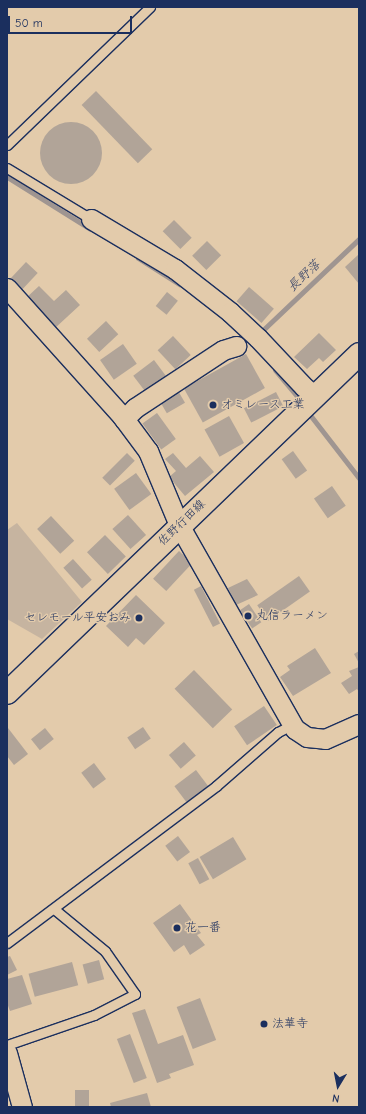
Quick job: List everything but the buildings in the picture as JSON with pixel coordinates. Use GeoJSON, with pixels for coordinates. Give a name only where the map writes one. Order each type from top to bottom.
{"type":"FeatureCollection","features":[{"type":"Feature","properties":{"kind":"main road","name":"佐野行田線"},"geometry":{"type":"LineString","coordinates":[[7,693],[179,525],[359,354]]}},
{"type":"Feature","properties":{"kind":"street"},"geometry":{"type":"LineString","coordinates":[[91,219],[175,269],[230,312],[258,338],[304,387],[307,404]]}},
{"type":"Feature","properties":{"kind":"street"},"geometry":{"type":"LineString","coordinates":[[7,288],[124,419],[148,450],[179,525],[292,726],[307,737],[325,739],[359,724]]}},
{"type":"Feature","properties":{"kind":"street"},"geometry":{"type":"LineString","coordinates":[[124,419],[135,408],[223,350],[236,346]]}},
{"type":"Feature","properties":{"kind":"street"},"geometry":{"type":"LineString","coordinates":[[7,1053],[22,1107]]}},
{"type":"Feature","properties":{"kind":"lane"},"geometry":{"type":"LineString","coordinates":[[7,146],[150,7]]}},
{"type":"Feature","properties":{"kind":"lane"},"geometry":{"type":"LineString","coordinates":[[7,168],[91,219]]}},
{"type":"Feature","properties":{"kind":"lane"},"geometry":{"type":"LineString","coordinates":[[7,943],[216,786],[278,732],[292,726]]}},
{"type":"Feature","properties":{"kind":"lane"},"geometry":{"type":"LineString","coordinates":[[7,1045],[94,1015],[135,994],[105,951],[54,909]]}},
{"type":"Feature","properties":{"kind":"shaded area"},"geometry":{"type":"Polygon","coordinates":[[[17,523],[82,602],[42,639],[7,619],[7,530],[17,523]]]}},
{"type":"Feature","properties":{"kind":"waterway"},"geometry":{"type":"LineString","coordinates":[[7,177],[89,228]]}},
{"type":"Feature","properties":{"kind":"waterway","name":"長野落"},"geometry":{"type":"LineString","coordinates":[[264,329],[359,239]]}},
{"type":"Feature","properties":{"kind":"waterway"},"geometry":{"type":"LineString","coordinates":[[138,258],[179,284]]}},
{"type":"Feature","properties":{"kind":"waterway"},"geometry":{"type":"LineString","coordinates":[[275,370],[302,402]]}},
{"type":"Feature","properties":{"kind":"waterway"},"geometry":{"type":"LineString","coordinates":[[307,411],[359,478]]}},
{"type":"Feature","properties":{"kind":"place","name":"オミレース工業"},"geometry":{"type":"Point","coordinates":[213,405]}},
{"type":"Feature","properties":{"kind":"place","name":"丸信ラーメン"},"geometry":{"type":"Point","coordinates":[248,616]}},
{"type":"Feature","properties":{"kind":"place","name":"セレモール平安おみ"},"geometry":{"type":"Point","coordinates":[139,618]}},
{"type":"Feature","properties":{"kind":"place","name":"花一番"},"geometry":{"type":"Point","coordinates":[177,928]}},
{"type":"Feature","properties":{"kind":"place","name":"法華寺"},"geometry":{"type":"Point","coordinates":[264,1024]}}]}
